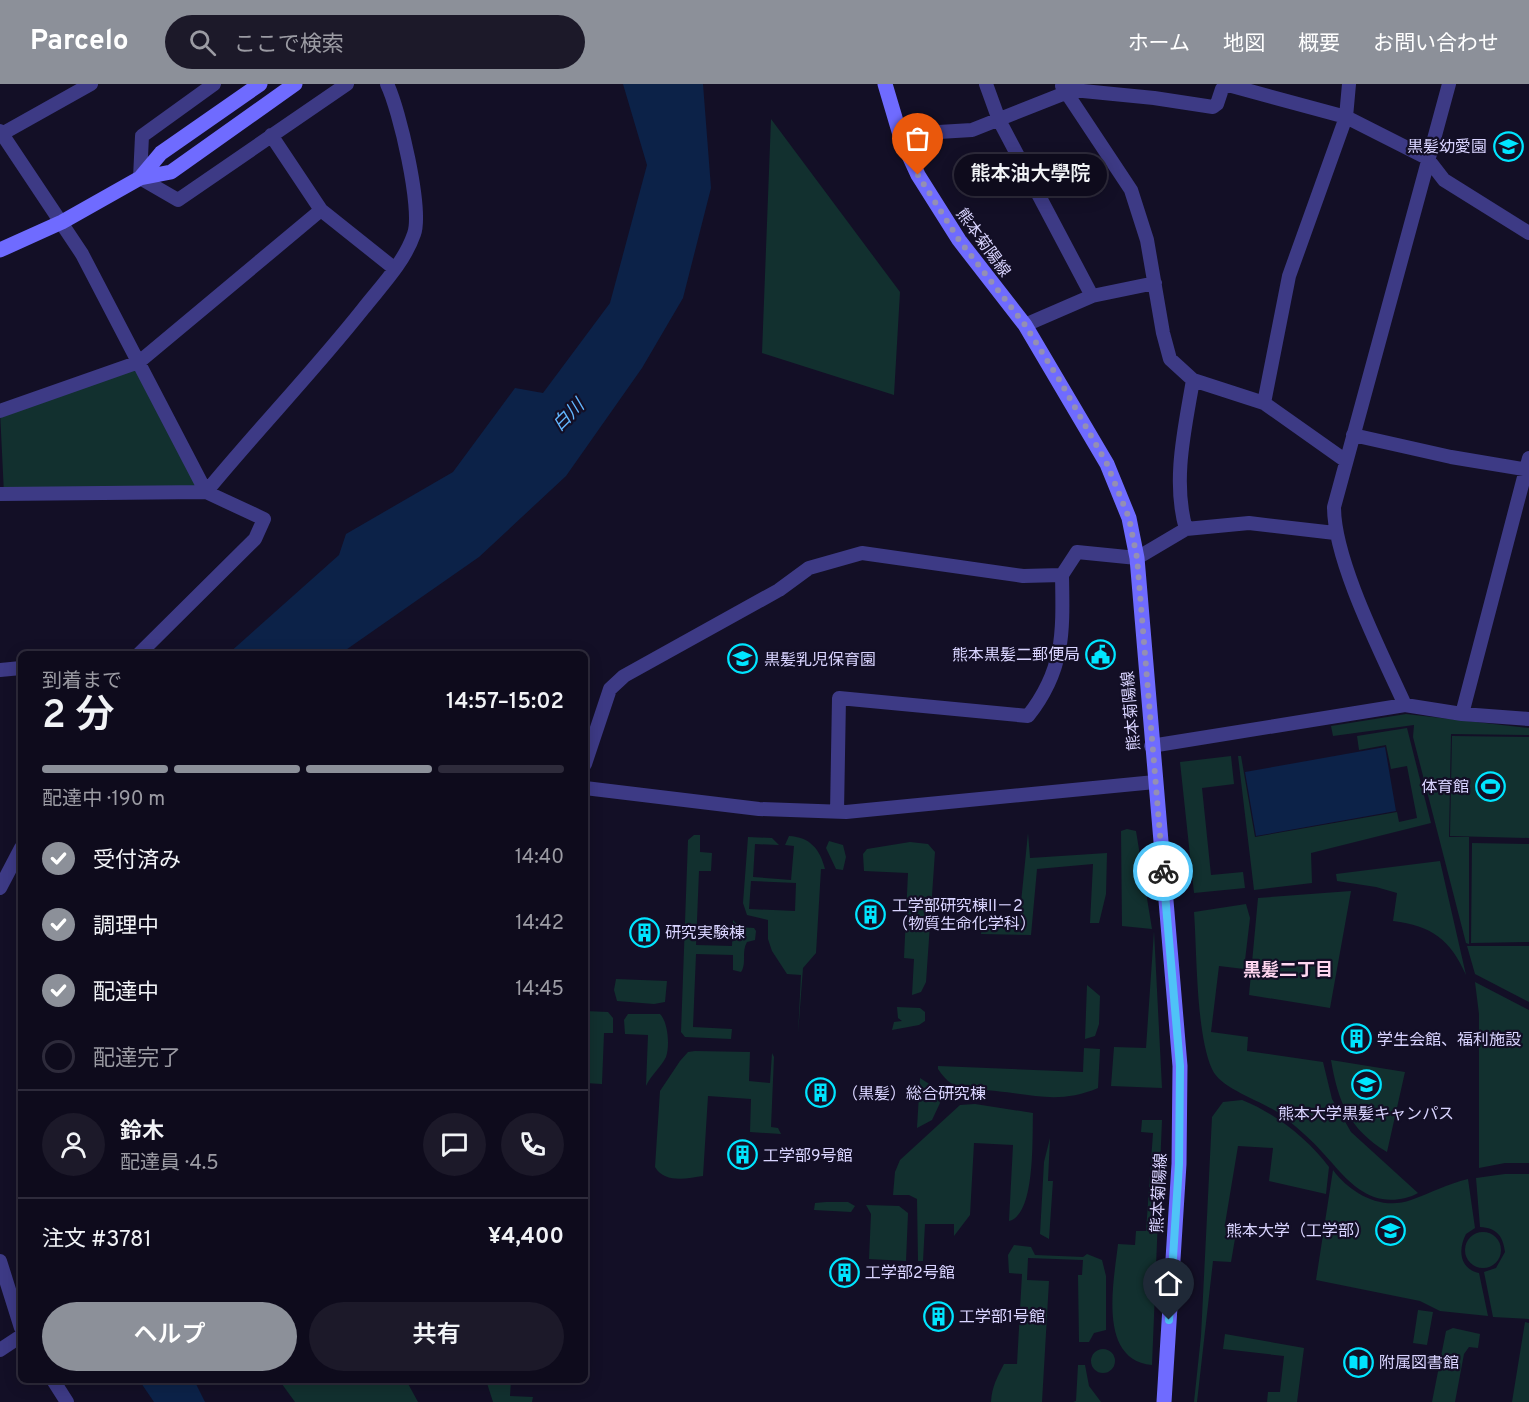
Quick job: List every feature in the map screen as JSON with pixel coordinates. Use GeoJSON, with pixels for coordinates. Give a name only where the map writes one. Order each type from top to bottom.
{"type":"FeatureCollection","features":[{"type":"Feature","properties":{"kind":"main road"},"geometry":{"type":"LineString","coordinates":[[140,178],[161,153],[260,84]]}},
{"type":"Feature","properties":{"kind":"main road"},"geometry":{"type":"LineString","coordinates":[[0,250],[62,222],[140,178],[171,172],[295,84]]}},
{"type":"Feature","properties":{"kind":"main road","name":"熊本菊陽線"},"geometry":{"type":"LineString","coordinates":[[885,84],[901,138],[918,175],[959,240],[1025,325],[1107,464],[1129,518],[1137,558],[1151,746],[1180,1066],[1179,1164],[1164,1402]]}},
{"type":"Feature","properties":{"kind":"street"},"geometry":{"type":"LineString","coordinates":[[91,84],[72,89],[1,133],[62,222],[139,362],[206,492]]}},
{"type":"Feature","properties":{"kind":"street"},"geometry":{"type":"LineString","coordinates":[[214,84],[142,136],[140,178],[178,200],[347,84]]}},
{"type":"Feature","properties":{"kind":"street"},"geometry":{"type":"LineString","coordinates":[[206,492],[345,332],[395,269],[414,234],[417,206],[411,172],[387,84]]}},
{"type":"Feature","properties":{"kind":"street"},"geometry":{"type":"LineString","coordinates":[[986,84],[999,120],[1092,296]]}},
{"type":"Feature","properties":{"kind":"street"},"geometry":{"type":"LineString","coordinates":[[1264,403],[1289,276],[1346,117],[1349,84]]}},
{"type":"Feature","properties":{"kind":"street"},"geometry":{"type":"LineString","coordinates":[[1405,705],[1368,622],[1335,533],[1334,507],[1427,158],[1449,84]]}},
{"type":"Feature","properties":{"kind":"street"},"geometry":{"type":"LineString","coordinates":[[1063,88],[1214,107],[1222,89],[1228,85],[1346,117],[1427,158],[1444,180],[1529,233]]}},
{"type":"Feature","properties":{"kind":"street"},"geometry":{"type":"LineString","coordinates":[[901,138],[922,133],[972,130],[1051,101],[1063,88]]}},
{"type":"Feature","properties":{"kind":"street"},"geometry":{"type":"LineString","coordinates":[[1063,88],[1131,190],[1147,240],[1163,333],[1170,359],[1193,380],[1264,403],[1346,461]]}},
{"type":"Feature","properties":{"kind":"street"},"geometry":{"type":"LineString","coordinates":[[271,135],[321,210],[395,269]]}},
{"type":"Feature","properties":{"kind":"street"},"geometry":{"type":"LineString","coordinates":[[0,411],[139,362],[321,210]]}},
{"type":"Feature","properties":{"kind":"street"},"geometry":{"type":"LineString","coordinates":[[1025,325],[1092,296],[1155,283]]}},
{"type":"Feature","properties":{"kind":"street"},"geometry":{"type":"LineString","coordinates":[[1186,529],[1180,508],[1180,482],[1184,435],[1193,380]]}},
{"type":"Feature","properties":{"kind":"street"},"geometry":{"type":"LineString","coordinates":[[1353,435],[1451,457],[1528,466],[1462,714]]}},
{"type":"Feature","properties":{"kind":"street"},"geometry":{"type":"LineString","coordinates":[[0,494],[206,492],[264,519],[255,538],[142,651]]}},
{"type":"Feature","properties":{"kind":"street"},"geometry":{"type":"LineString","coordinates":[[837,812],[839,698],[1028,716],[1036,706],[1055,666],[1063,638],[1062,574],[1077,552],[1137,558],[1186,529],[1250,523],[1335,533]]}},
{"type":"Feature","properties":{"kind":"street"},"geometry":{"type":"LineString","coordinates":[[588,755],[610,689],[624,676],[778,590],[809,568],[862,553],[1023,576],[1062,574]]}},
{"type":"Feature","properties":{"kind":"street"},"geometry":{"type":"LineString","coordinates":[[0,670],[18,668]]}},
{"type":"Feature","properties":{"kind":"street"},"geometry":{"type":"LineString","coordinates":[[1151,746],[1405,705],[1462,714],[1529,719]]}},
{"type":"Feature","properties":{"kind":"street"},"geometry":{"type":"LineString","coordinates":[[588,788],[759,809],[837,812],[1155,782]]}},
{"type":"Feature","properties":{"kind":"street"},"geometry":{"type":"LineString","coordinates":[[0,888],[18,854]]}},
{"type":"Feature","properties":{"kind":"street"},"geometry":{"type":"LineString","coordinates":[[0,1261],[18,1318]]}},
{"type":"Feature","properties":{"kind":"street"},"geometry":{"type":"LineString","coordinates":[[0,1350],[18,1338]]}},
{"type":"Feature","properties":{"kind":"street"},"geometry":{"type":"LineString","coordinates":[[55,1383],[67,1402]]}},
{"type":"Feature","properties":{"kind":"green space"},"geometry":{"type":"Polygon","coordinates":[[[771,119],[900,292],[894,395],[762,353],[771,119]]]}},
{"type":"Feature","properties":{"kind":"green space"},"geometry":{"type":"Polygon","coordinates":[[[139,362],[206,492],[4,494],[0,411],[139,362]]]}},
{"type":"Feature","properties":{"kind":"green space"},"geometry":{"type":"Polygon","coordinates":[[[1406,714],[1529,728],[1529,735],[1451,734],[1449,837],[1469,837],[1469,944],[1466,943],[1413,737],[1414,725],[1333,736],[1331,726],[1406,714]]]}},
{"type":"Feature","properties":{"kind":"green space"},"geometry":{"type":"Polygon","coordinates":[[[1407,728],[1431,823],[1311,853],[1312,883],[1254,890],[1238,756],[1241,756],[1255,837],[1397,812],[1399,822],[1417,818],[1407,766],[1391,769],[1386,745],[1359,750],[1357,736],[1407,728]]]}},
{"type":"Feature","properties":{"kind":"green space","name":"体育館"},"geometry":{"type":"Polygon","coordinates":[[[1452,736],[1529,737],[1529,838],[1450,836],[1452,736]]]}},
{"type":"Feature","properties":{"kind":"green space"},"geometry":{"type":"Polygon","coordinates":[[[1231,756],[1234,784],[1202,788],[1211,875],[1243,872],[1245,888],[1194,893],[1180,762],[1231,756]]]}},
{"type":"Feature","properties":{"kind":"green space"},"geometry":{"type":"Polygon","coordinates":[[[1127,829],[1136,831],[1152,929],[1122,926],[1121,831],[1127,829]]]}},
{"type":"Feature","properties":{"kind":"green space"},"geometry":{"type":"Polygon","coordinates":[[[1028,833],[1030,858],[1107,853],[1106,894],[1099,923],[1090,923],[1093,864],[1037,869],[1031,935],[981,934],[982,926],[1015,925],[1019,922],[1028,833]]]}},
{"type":"Feature","properties":{"kind":"green space"},"geometry":{"type":"Polygon","coordinates":[[[694,835],[700,835],[700,852],[712,853],[711,871],[699,871],[696,945],[732,946],[733,920],[739,927],[754,928],[756,931],[755,940],[747,942],[745,946],[744,965],[741,972],[733,970],[733,955],[696,954],[693,1027],[732,1029],[731,1039],[685,1037],[681,1032],[688,840],[694,835]]]}},
{"type":"Feature","properties":{"kind":"green space"},"geometry":{"type":"Polygon","coordinates":[[[789,836],[803,839],[813,845],[825,869],[821,869],[816,953],[803,968],[798,1034],[801,975],[787,974],[772,951],[768,939],[768,920],[747,915],[743,903],[748,837],[772,838],[779,845],[755,844],[753,877],[791,880],[794,846],[785,845],[789,836]],[[751,881],[749,909],[795,911],[796,883],[751,881]]]}},
{"type":"Feature","properties":{"kind":"green space"},"geometry":{"type":"Polygon","coordinates":[[[829,841],[843,845],[846,857],[843,870],[836,869],[826,848],[829,841]]]}},
{"type":"Feature","properties":{"kind":"green space"},"geometry":{"type":"Polygon","coordinates":[[[910,842],[928,844],[935,852],[926,982],[921,992],[912,995],[914,959],[904,958],[908,873],[864,871],[863,854],[867,849],[910,842]]]}},
{"type":"Feature","properties":{"kind":"green space","name":"体育館"},"geometry":{"type":"Polygon","coordinates":[[[1472,843],[1529,844],[1529,942],[1471,943],[1472,843]]]}},
{"type":"Feature","properties":{"kind":"green space"},"geometry":{"type":"Polygon","coordinates":[[[1440,861],[1466,975],[1453,952],[1438,936],[1419,926],[1393,921],[1397,893],[1337,881],[1336,874],[1440,861]]]}},
{"type":"Feature","properties":{"kind":"green space"},"geometry":{"type":"Polygon","coordinates":[[[1351,891],[1330,1008],[1249,995],[1258,898],[1351,891]]]}},
{"type":"Feature","properties":{"kind":"green space"},"geometry":{"type":"Polygon","coordinates":[[[1246,904],[1250,918],[1244,969],[1219,966],[1211,1032],[1248,1037],[1247,1051],[1323,1062],[1332,1099],[1351,1132],[1418,1193],[1391,1200],[1379,1199],[1359,1189],[1314,1143],[1283,1116],[1233,1089],[1224,1083],[1212,1069],[1200,1015],[1194,912],[1246,904]]]}},
{"type":"Feature","properties":{"kind":"green space"},"geometry":{"type":"Polygon","coordinates":[[[1154,931],[1162,1088],[1111,1086],[1114,1047],[1146,1048],[1154,931]]]}},
{"type":"Feature","properties":{"kind":"green space"},"geometry":{"type":"Polygon","coordinates":[[[1467,946],[1529,946],[1529,1002],[1475,974],[1467,946]]]}},
{"type":"Feature","properties":{"kind":"green space"},"geometry":{"type":"Polygon","coordinates":[[[616,979],[667,981],[665,1002],[654,1004],[617,1001],[614,990],[616,979]]]}},
{"type":"Feature","properties":{"kind":"green space"},"geometry":{"type":"Polygon","coordinates":[[[1475,982],[1529,1010],[1529,1163],[1505,1163],[1479,1168],[1479,1014],[1475,982]]]}},
{"type":"Feature","properties":{"kind":"green space"},"geometry":{"type":"Polygon","coordinates":[[[1087,985],[1100,996],[1099,1024],[1095,1036],[1085,1039],[1087,985]]]}},
{"type":"Feature","properties":{"kind":"green space"},"geometry":{"type":"Polygon","coordinates":[[[897,1007],[920,1008],[925,1012],[925,1021],[919,1025],[892,1030],[894,1022],[902,1021],[898,1018],[897,1007]]]}},
{"type":"Feature","properties":{"kind":"green space"},"geometry":{"type":"Polygon","coordinates":[[[588,1011],[608,1012],[613,1018],[613,1033],[604,1033],[602,1084],[588,1083],[588,1011]]]}},
{"type":"Feature","properties":{"kind":"green space"},"geometry":{"type":"Polygon","coordinates":[[[628,1014],[660,1014],[668,1034],[666,1057],[646,1086],[648,1035],[625,1034],[624,1020],[628,1014]]]}},
{"type":"Feature","properties":{"kind":"green space"},"geometry":{"type":"Polygon","coordinates":[[[1084,1048],[1100,1049],[1098,1088],[1072,1096],[1047,1097],[964,1089],[951,1083],[938,1069],[938,1066],[1083,1072],[1084,1048]]]}},
{"type":"Feature","properties":{"kind":"green space"},"geometry":{"type":"Polygon","coordinates":[[[688,1052],[750,1052],[749,1081],[770,1083],[772,1053],[774,1057],[771,1127],[778,1128],[781,1134],[750,1132],[751,1099],[708,1096],[703,1176],[677,1179],[665,1176],[655,1167],[660,1091],[680,1061],[688,1052]]]}},
{"type":"Feature","properties":{"kind":"green space"},"geometry":{"type":"Polygon","coordinates":[[[1331,1060],[1405,1072],[1387,1152],[1363,1134],[1347,1113],[1337,1089],[1331,1060]]]}},
{"type":"Feature","properties":{"kind":"green space"},"geometry":{"type":"Polygon","coordinates":[[[920,1078],[934,1087],[940,1103],[932,1120],[917,1128],[920,1078]]]}},
{"type":"Feature","properties":{"kind":"green space"},"geometry":{"type":"Polygon","coordinates":[[[1242,1100],[1267,1112],[1290,1128],[1321,1157],[1329,1167],[1326,1194],[1269,1181],[1273,1148],[1238,1146],[1225,1224],[1237,1227],[1231,1262],[1213,1261],[1197,1402],[1194,1402],[1201,1336],[1212,1117],[1223,1102],[1242,1100]]]}},
{"type":"Feature","properties":{"kind":"green space"},"geometry":{"type":"Polygon","coordinates":[[[975,1104],[1033,1113],[1031,1173],[1024,1205],[1018,1216],[1009,1221],[1013,1145],[974,1143],[970,1215],[954,1236],[954,1224],[925,1224],[923,1261],[918,1261],[917,1199],[909,1195],[893,1195],[895,1172],[900,1160],[960,1105],[975,1104]]]}},
{"type":"Feature","properties":{"kind":"green space"},"geometry":{"type":"Polygon","coordinates":[[[1142,1120],[1162,1120],[1152,1365],[1135,1360],[1123,1349],[1116,1334],[1112,1297],[1118,1244],[1135,1245],[1136,1231],[1146,1231],[1153,1133],[1141,1132],[1142,1120]]]}},
{"type":"Feature","properties":{"kind":"green space"},"geometry":{"type":"Polygon","coordinates":[[[1050,1138],[1048,1181],[1053,1181],[1049,1239],[1040,1234],[1044,1162],[1050,1138]]]}},
{"type":"Feature","properties":{"kind":"green space"},"geometry":{"type":"Polygon","coordinates":[[[1333,1170],[1348,1186],[1367,1198],[1389,1203],[1411,1200],[1468,1179],[1475,1228],[1466,1234],[1461,1252],[1467,1267],[1479,1273],[1488,1316],[1440,1311],[1420,1301],[1316,1280],[1333,1170]]]}},
{"type":"Feature","properties":{"kind":"green space"},"geometry":{"type":"Polygon","coordinates":[[[1505,1174],[1529,1174],[1529,1319],[1493,1317],[1484,1272],[1496,1268],[1505,1252],[1503,1241],[1495,1231],[1480,1227],[1476,1178],[1505,1174]]]}},
{"type":"Feature","properties":{"kind":"green space"},"geometry":{"type":"Polygon","coordinates":[[[848,1202],[855,1206],[851,1212],[814,1210],[815,1203],[848,1202]]]}},
{"type":"Feature","properties":{"kind":"green space"},"geometry":{"type":"Polygon","coordinates":[[[866,1205],[899,1206],[908,1213],[906,1261],[869,1259],[871,1214],[866,1205]]]}},
{"type":"Feature","properties":{"kind":"green space"},"geometry":{"type":"Polygon","coordinates":[[[1483,1232],[1496,1237],[1501,1250],[1496,1263],[1483,1268],[1470,1263],[1465,1250],[1470,1237],[1483,1232]]]}},
{"type":"Feature","properties":{"kind":"green space"},"geometry":{"type":"Polygon","coordinates":[[[1014,1245],[1031,1247],[1035,1255],[1083,1257],[1087,1254],[1102,1260],[1106,1276],[1106,1330],[1094,1333],[1089,1342],[1079,1342],[1078,1275],[1082,1275],[1083,1260],[1028,1258],[1027,1280],[1049,1281],[1042,1402],[991,1402],[997,1378],[1004,1364],[1017,1364],[1022,1274],[1009,1273],[1008,1255],[1014,1245]]]}},
{"type":"Feature","properties":{"kind":"green space"},"geometry":{"type":"Polygon","coordinates":[[[1418,1310],[1433,1312],[1427,1345],[1413,1343],[1418,1310]]]}},
{"type":"Feature","properties":{"kind":"green space"},"geometry":{"type":"Polygon","coordinates":[[[1525,1322],[1529,1323],[1529,1402],[1512,1402],[1525,1322]]]}},
{"type":"Feature","properties":{"kind":"green space"},"geometry":{"type":"Polygon","coordinates":[[[1453,1328],[1480,1334],[1478,1348],[1469,1347],[1464,1354],[1455,1402],[1432,1402],[1446,1331],[1453,1328]]]}},
{"type":"Feature","properties":{"kind":"green space"},"geometry":{"type":"Polygon","coordinates":[[[1225,1334],[1304,1348],[1297,1402],[1267,1402],[1268,1392],[1280,1392],[1284,1356],[1223,1349],[1225,1334]]]}},
{"type":"Feature","properties":{"kind":"green space"},"geometry":{"type":"Polygon","coordinates":[[[1103,1349],[1112,1352],[1115,1361],[1112,1370],[1103,1373],[1094,1370],[1091,1361],[1094,1352],[1103,1349]]]}},
{"type":"Feature","properties":{"kind":"green space"},"geometry":{"type":"Polygon","coordinates":[[[1078,1365],[1085,1365],[1089,1386],[1101,1402],[1073,1402],[1076,1401],[1078,1365]]]}},
{"type":"Feature","properties":{"kind":"green space"},"geometry":{"type":"Polygon","coordinates":[[[281,1383],[408,1383],[418,1402],[295,1402],[281,1383]]]}},
{"type":"Feature","properties":{"kind":"green space"},"geometry":{"type":"Polygon","coordinates":[[[487,1383],[511,1383],[510,1396],[533,1397],[532,1402],[493,1402],[487,1383]]]}},
{"type":"Feature","properties":{"kind":"water","name":"白川"},"geometry":{"type":"Polygon","coordinates":[[[623,84],[703,84],[711,188],[683,298],[642,368],[566,476],[479,557],[344,651],[231,651],[339,555],[346,534],[453,472],[515,388],[543,393],[610,303],[647,165],[623,84]]]}},
{"type":"Feature","properties":{"kind":"water"},"geometry":{"type":"Polygon","coordinates":[[[1385,747],[1396,811],[1256,836],[1245,772],[1385,747]]]}},
{"type":"Feature","properties":{"kind":"water"},"geometry":{"type":"Polygon","coordinates":[[[141,1383],[196,1383],[205,1402],[154,1402],[141,1383]]]}},
{"type":"Feature","properties":{"kind":"way so far"},"geometry":{"type":"LineString","coordinates":[[918,175],[959,240],[1025,325],[1060,381],[1107,464],[1129,518],[1137,558],[1163,871]]}},
{"type":"Feature","properties":{"kind":"place","name":"黒髪幼愛園"},"geometry":{"type":"Point","coordinates":[1508,146]}},
{"type":"Feature","properties":{"kind":"place","name":"熊本油大學院"},"geometry":{"type":"Point","coordinates":[918,175]}},
{"type":"Feature","properties":{"kind":"place","name":"熊本黒髪二郵便局"},"geometry":{"type":"Point","coordinates":[1101,654]}},
{"type":"Feature","properties":{"kind":"place","name":"黒髪乳児保育園"},"geometry":{"type":"Point","coordinates":[743,659]}},
{"type":"Feature","properties":{"kind":"place","name":"体育館"},"geometry":{"type":"Point","coordinates":[1490,786]}},
{"type":"Feature","properties":{"kind":"place","name":"工学部研究棟II－2 （物質生命化学科）"},"geometry":{"type":"Point","coordinates":[871,914]}},
{"type":"Feature","properties":{"kind":"place","name":"研究実験棟"},"geometry":{"type":"Point","coordinates":[644,932]}},
{"type":"Feature","properties":{"kind":"place","name":"学生会館、福利施設"},"geometry":{"type":"Point","coordinates":[1356,1039]}},
{"type":"Feature","properties":{"kind":"place","name":"熊本大学黒髪キャンパス"},"geometry":{"type":"Point","coordinates":[1366,1085]}},
{"type":"Feature","properties":{"kind":"place","name":"（黒髪）総合研究棟"},"geometry":{"type":"Point","coordinates":[821,1093]}},
{"type":"Feature","properties":{"kind":"place","name":"工学部9号館"},"geometry":{"type":"Point","coordinates":[742,1155]}},
{"type":"Feature","properties":{"kind":"place","name":"熊本大学（工学部）"},"geometry":{"type":"Point","coordinates":[1391,1230]}},
{"type":"Feature","properties":{"kind":"place","name":"工学部2号館"},"geometry":{"type":"Point","coordinates":[844,1272]}},
{"type":"Feature","properties":{"kind":"place","name":"工学部1号館"},"geometry":{"type":"Point","coordinates":[938,1316]}},
{"type":"Feature","properties":{"kind":"place","name":"附属図書館"},"geometry":{"type":"Point","coordinates":[1358,1362]}},
{"type":"Feature","properties":{"kind":"district","name":"黒髪二丁目"},"geometry":{"type":"Point","coordinates":[1288,970]}},
{"type":"Feature","properties":{"kind":"route"},"geometry":{"type":"LineString","coordinates":[[1163,871],[1180,1066],[1179,1164],[1169,1320]]}}]}
